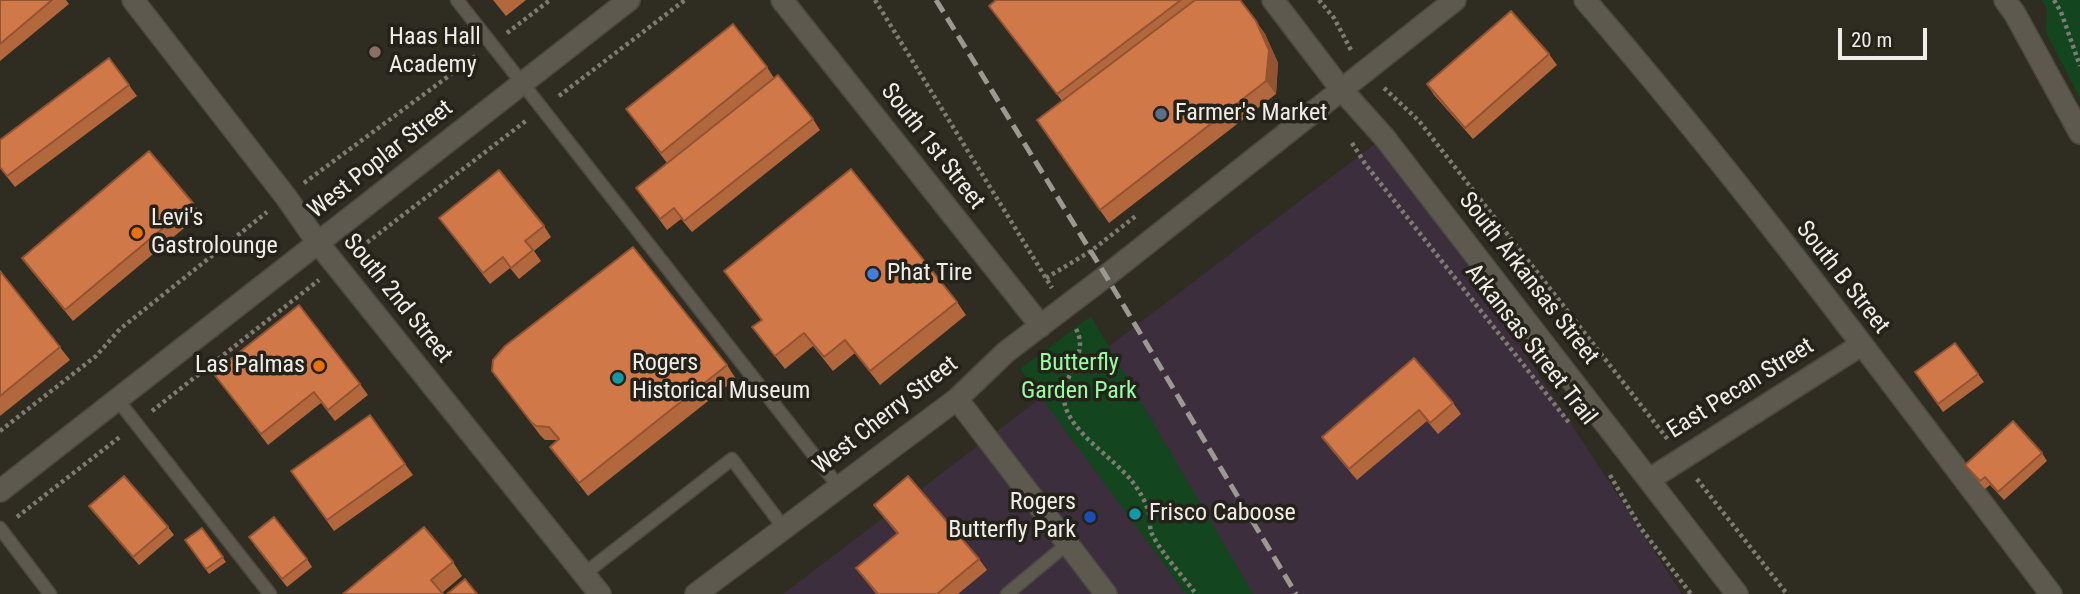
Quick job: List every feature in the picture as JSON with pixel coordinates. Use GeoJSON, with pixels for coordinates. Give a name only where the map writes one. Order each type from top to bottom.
{"type":"FeatureCollection","features":[{"type":"Feature","properties":{"kind":"street","name":"South 2nd Street"},"geometry":{"type":"LineString","coordinates":[[133,0],[286,197],[318,243],[600,594]]}},
{"type":"Feature","properties":{"kind":"street","name":"West Poplar Street"},"geometry":{"type":"LineString","coordinates":[[0,491],[629,0]]}},
{"type":"Feature","properties":{"kind":"street","name":"South 1st Street"},"geometry":{"type":"LineString","coordinates":[[782,0],[1041,326]]}},
{"type":"Feature","properties":{"kind":"street","name":"South Arkansas Street"},"geometry":{"type":"LineString","coordinates":[[1273,0],[1341,89],[1384,138],[1737,594]]}},
{"type":"Feature","properties":{"kind":"street","name":"West Cherry Street"},"geometry":{"type":"LineString","coordinates":[[696,594],[957,399],[1006,352],[1455,0]]}},
{"type":"Feature","properties":{"kind":"street","name":"South B Street"},"geometry":{"type":"LineString","coordinates":[[1585,0],[1645,71],[1861,345],[2051,594]]}},
{"type":"Feature","properties":{"kind":"street"},"geometry":{"type":"LineString","coordinates":[[2005,0],[2080,133]]}},
{"type":"Feature","properties":{"kind":"street","name":"East Pecan Street"},"geometry":{"type":"LineString","coordinates":[[1650,479],[1861,345]]}},
{"type":"Feature","properties":{"kind":"street"},"geometry":{"type":"LineString","coordinates":[[957,399],[1106,594]]}},
{"type":"Feature","properties":{"kind":"lane"},"geometry":{"type":"LineString","coordinates":[[457,0],[839,486]]}},
{"type":"Feature","properties":{"kind":"lane"},"geometry":{"type":"LineString","coordinates":[[117,400],[270,594]]}},
{"type":"Feature","properties":{"kind":"lane"},"geometry":{"type":"LineString","coordinates":[[584,574],[732,459],[784,528]]}},
{"type":"Feature","properties":{"kind":"lane"},"geometry":{"type":"LineString","coordinates":[[0,528],[50,594]]}},
{"type":"Feature","properties":{"kind":"lane"},"geometry":{"type":"LineString","coordinates":[[1007,594],[1066,545]]}},
{"type":"Feature","properties":{"kind":"path"},"geometry":{"type":"LineString","coordinates":[[325,167],[550,0]]}},
{"type":"Feature","properties":{"kind":"path"},"geometry":{"type":"LineString","coordinates":[[874,0],[1046,278]]}},
{"type":"Feature","properties":{"kind":"path"},"geometry":{"type":"LineString","coordinates":[[1320,0],[1334,18],[1349,48]]}},
{"type":"Feature","properties":{"kind":"path"},"geometry":{"type":"LineString","coordinates":[[2054,0],[2061,12],[2080,66]]}},
{"type":"Feature","properties":{"kind":"path"},"geometry":{"type":"LineString","coordinates":[[1380,85],[1419,121],[1787,594]]}},
{"type":"Feature","properties":{"kind":"path","name":"Arkansas Street Trail"},"geometry":{"type":"LineString","coordinates":[[1347,137],[1576,432]]}},
{"type":"Feature","properties":{"kind":"path"},"geometry":{"type":"LineString","coordinates":[[0,431],[96,356],[120,329],[247,227]]}},
{"type":"Feature","properties":{"kind":"path"},"geometry":{"type":"LineString","coordinates":[[1080,336],[1081,350],[1066,385],[1064,403],[1071,421],[1113,460],[1133,483],[1148,509],[1150,531],[1196,594]]}},
{"type":"Feature","properties":{"kind":"path"},"geometry":{"type":"LineString","coordinates":[[1609,474],[1640,527],[1691,594]]}},
{"type":"Feature","properties":{"kind":"shaded area"},"geometry":{"type":"Polygon","coordinates":[[[1384,137],[1682,594],[783,594],[1384,137]]]}},
{"type":"Feature","properties":{"kind":"green space"},"geometry":{"type":"Polygon","coordinates":[[[2042,0],[2080,0],[2080,98],[2046,33],[2047,9],[2042,0]]]}},
{"type":"Feature","properties":{"kind":"green space","name":"Butterfly Garden Park"},"geometry":{"type":"Polygon","coordinates":[[[1091,316],[1253,594],[1186,594],[1020,369],[1091,316]]]}},
{"type":"Feature","properties":{"kind":"building"},"geometry":{"type":"Polygon","coordinates":[[[0,0],[52,0],[0,44],[0,0]]]}},
{"type":"Feature","properties":{"kind":"building"},"geometry":{"type":"Polygon","coordinates":[[[996,0],[1181,0],[1057,94],[989,6],[996,0]]]}},
{"type":"Feature","properties":{"kind":"building","name":"Farmer's Market"},"geometry":{"type":"Polygon","coordinates":[[[1195,0],[1240,0],[1256,21],[1269,50],[1266,81],[1100,210],[1037,120],[1195,0]]]}},
{"type":"Feature","properties":{"kind":"building"},"geometry":{"type":"Polygon","coordinates":[[[1511,11],[1549,54],[1465,128],[1427,84],[1511,11]]]}},
{"type":"Feature","properties":{"kind":"building"},"geometry":{"type":"Polygon","coordinates":[[[733,24],[767,67],[661,153],[626,109],[733,24]]]}},
{"type":"Feature","properties":{"kind":"building"},"geometry":{"type":"Polygon","coordinates":[[[109,58],[129,85],[7,176],[0,167],[0,140],[109,58]]]}},
{"type":"Feature","properties":{"kind":"building"},"geometry":{"type":"Polygon","coordinates":[[[778,75],[813,119],[684,221],[674,208],[660,219],[636,188],[778,75]]]}},
{"type":"Feature","properties":{"kind":"building"},"geometry":{"type":"Polygon","coordinates":[[[149,151],[193,203],[65,310],[22,258],[149,151]]]}},
{"type":"Feature","properties":{"kind":"building"},"geometry":{"type":"Polygon","coordinates":[[[851,169],[957,302],[870,371],[845,340],[824,357],[804,333],[775,356],[752,327],[762,320],[724,271],[851,169]]]}},
{"type":"Feature","properties":{"kind":"building"},"geometry":{"type":"Polygon","coordinates":[[[499,170],[544,226],[525,241],[533,250],[511,268],[503,257],[483,273],[439,218],[499,170]]]}},
{"type":"Feature","properties":{"kind":"building","name":"Rogers Historical Museum"},"geometry":{"type":"Polygon","coordinates":[[[633,247],[727,365],[579,483],[550,447],[559,439],[549,427],[536,426],[531,422],[492,371],[493,360],[505,346],[633,247]]]}},
{"type":"Feature","properties":{"kind":"building"},"geometry":{"type":"Polygon","coordinates":[[[0,271],[60,347],[0,396],[0,271]]]}},
{"type":"Feature","properties":{"kind":"building"},"geometry":{"type":"Polygon","coordinates":[[[299,305],[360,384],[328,410],[314,392],[261,434],[213,373],[299,305]]]}},
{"type":"Feature","properties":{"kind":"building"},"geometry":{"type":"Polygon","coordinates":[[[1955,343],[1978,374],[1938,404],[1915,372],[1955,343]]]}},
{"type":"Feature","properties":{"kind":"building"},"geometry":{"type":"Polygon","coordinates":[[[1414,358],[1453,403],[1430,423],[1419,410],[1349,469],[1322,437],[1414,358]]]}},
{"type":"Feature","properties":{"kind":"building"},"geometry":{"type":"Polygon","coordinates":[[[370,415],[405,464],[327,520],[291,471],[370,415]]]}},
{"type":"Feature","properties":{"kind":"building"},"geometry":{"type":"Polygon","coordinates":[[[2013,421],[2042,453],[1998,492],[1985,477],[1980,481],[1965,465],[2013,421]]]}},
{"type":"Feature","properties":{"kind":"building"},"geometry":{"type":"Polygon","coordinates":[[[124,476],[168,527],[133,557],[89,506],[124,476]]]}},
{"type":"Feature","properties":{"kind":"building"},"geometry":{"type":"Polygon","coordinates":[[[908,476],[979,559],[937,594],[878,594],[856,568],[898,533],[874,505],[908,476]]]}},
{"type":"Feature","properties":{"kind":"building"},"geometry":{"type":"Polygon","coordinates":[[[274,517],[307,559],[282,579],[249,537],[274,517]]]}},
{"type":"Feature","properties":{"kind":"building"},"geometry":{"type":"Polygon","coordinates":[[[424,527],[453,562],[431,580],[443,594],[343,594],[424,527]]]}},
{"type":"Feature","properties":{"kind":"building"},"geometry":{"type":"Polygon","coordinates":[[[202,528],[223,557],[206,569],[185,540],[202,528]]]}},
{"type":"Feature","properties":{"kind":"building"},"geometry":{"type":"Polygon","coordinates":[[[465,579],[477,594],[447,594],[465,579]]]}},
{"type":"Feature","properties":{"kind":"railway"},"geometry":{"type":"LineString","coordinates":[[936,0],[1106,276],[1296,594]]}},
{"type":"Feature","properties":{"kind":"place","name":"Haas Hall Academy"},"geometry":{"type":"Point","coordinates":[375,52]}},
{"type":"Feature","properties":{"kind":"place","name":"Farmer's Market"},"geometry":{"type":"Point","coordinates":[1161,114]}},
{"type":"Feature","properties":{"kind":"place","name":"Levi's Gastrolounge"},"geometry":{"type":"Point","coordinates":[137,233]}},
{"type":"Feature","properties":{"kind":"place","name":"Phat Tire"},"geometry":{"type":"Point","coordinates":[873,274]}},
{"type":"Feature","properties":{"kind":"place","name":"Las Palmas"},"geometry":{"type":"Point","coordinates":[319,366]}},
{"type":"Feature","properties":{"kind":"place","name":"Rogers Historical Museum"},"geometry":{"type":"Point","coordinates":[618,378]}},
{"type":"Feature","properties":{"kind":"place","name":"Frisco Caboose"},"geometry":{"type":"Point","coordinates":[1135,514]}},
{"type":"Feature","properties":{"kind":"place","name":"Rogers Butterfly Park"},"geometry":{"type":"Point","coordinates":[1090,517]}}]}
